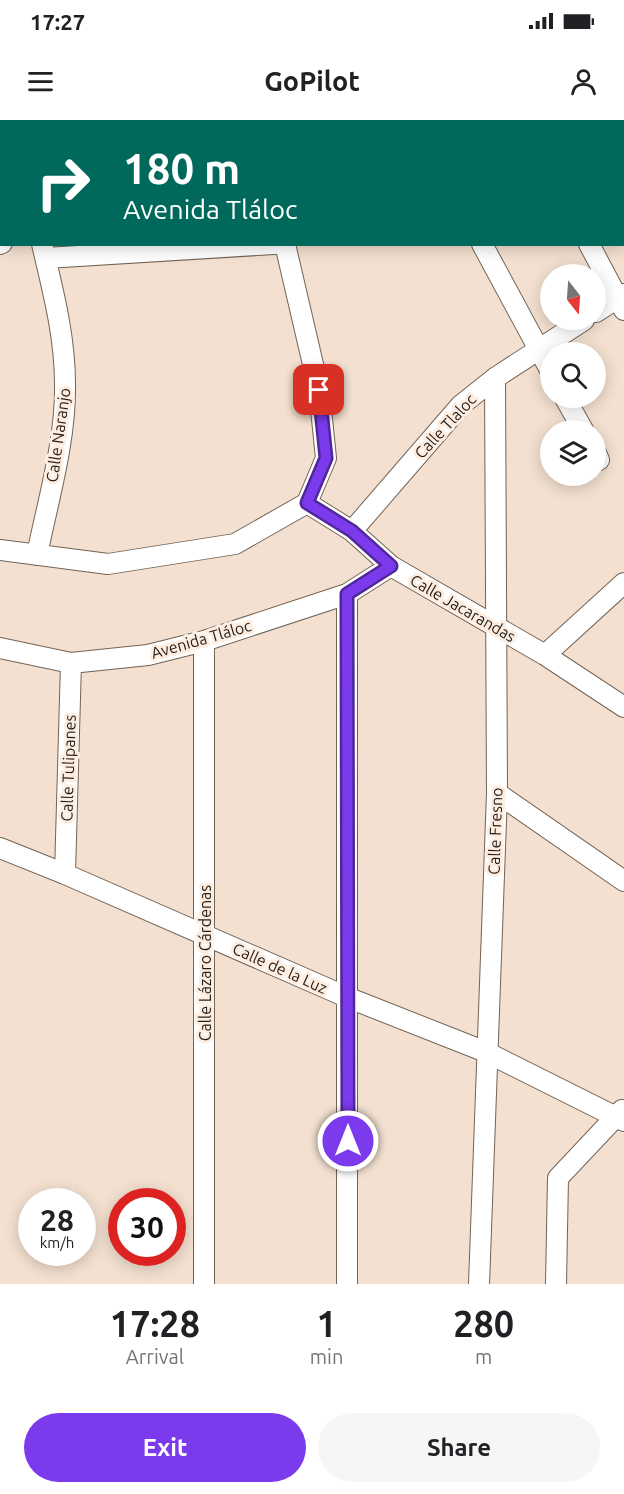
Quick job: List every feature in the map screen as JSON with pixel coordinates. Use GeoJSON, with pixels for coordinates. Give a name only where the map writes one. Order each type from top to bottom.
{"type":"FeatureCollection","features":[{"type":"Feature","properties":{"kind":"street"},"geometry":{"type":"LineString","coordinates":[[44,251],[208,246]]}},
{"type":"Feature","properties":{"kind":"street"},"geometry":{"type":"LineString","coordinates":[[0,550],[108,564],[235,544],[307,503],[326,458],[319,390],[285,246]]}},
{"type":"Feature","properties":{"kind":"street"},"geometry":{"type":"LineString","coordinates":[[483,246],[539,349]]}},
{"type":"Feature","properties":{"kind":"street"},"geometry":{"type":"LineString","coordinates":[[590,246],[622,300],[606,307]]}},
{"type":"Feature","properties":{"kind":"street","name":"Calle Naranjo"},"geometry":{"type":"LineString","coordinates":[[37,555],[60,440],[65,385],[56,301],[44,251]]}},
{"type":"Feature","properties":{"kind":"street","name":"Calle Tlaloc"},"geometry":{"type":"LineString","coordinates":[[352,531],[461,405],[495,378],[568,330]]}},
{"type":"Feature","properties":{"kind":"street","name":"Calle Fresno"},"geometry":{"type":"LineString","coordinates":[[479,1284],[497,793],[494,627],[495,378]]}},
{"type":"Feature","properties":{"kind":"street","name":"Calle Jacarandas"},"geometry":{"type":"LineString","coordinates":[[307,503],[352,531],[391,566],[545,655],[624,707]]}},
{"type":"Feature","properties":{"kind":"street","name":"Avenida Tláloc"},"geometry":{"type":"LineString","coordinates":[[0,648],[71,663],[148,655],[204,641],[347,594],[391,566]]}},
{"type":"Feature","properties":{"kind":"street"},"geometry":{"type":"LineString","coordinates":[[545,655],[624,583]]}},
{"type":"Feature","properties":{"kind":"street"},"geometry":{"type":"LineString","coordinates":[[347,594],[349,998],[347,1284]]}},
{"type":"Feature","properties":{"kind":"street","name":"Calle Lázaro Cárdenas"},"geometry":{"type":"LineString","coordinates":[[204,641],[204,1284]]}},
{"type":"Feature","properties":{"kind":"street","name":"Calle Tulipanes"},"geometry":{"type":"LineString","coordinates":[[65,874],[71,663]]}},
{"type":"Feature","properties":{"kind":"street"},"geometry":{"type":"LineString","coordinates":[[497,793],[624,881]]}},
{"type":"Feature","properties":{"kind":"street","name":"Calle de la Luz"},"geometry":{"type":"LineString","coordinates":[[0,848],[349,998],[486,1052],[621,1115]]}},
{"type":"Feature","properties":{"kind":"street"},"geometry":{"type":"LineString","coordinates":[[556,1284],[558,1178],[621,1115]]}},
{"type":"Feature","properties":{"kind":"route"},"geometry":{"type":"LineString","coordinates":[[319,390],[326,458],[307,503],[352,531],[391,566],[347,594],[348,1141]]}}]}
